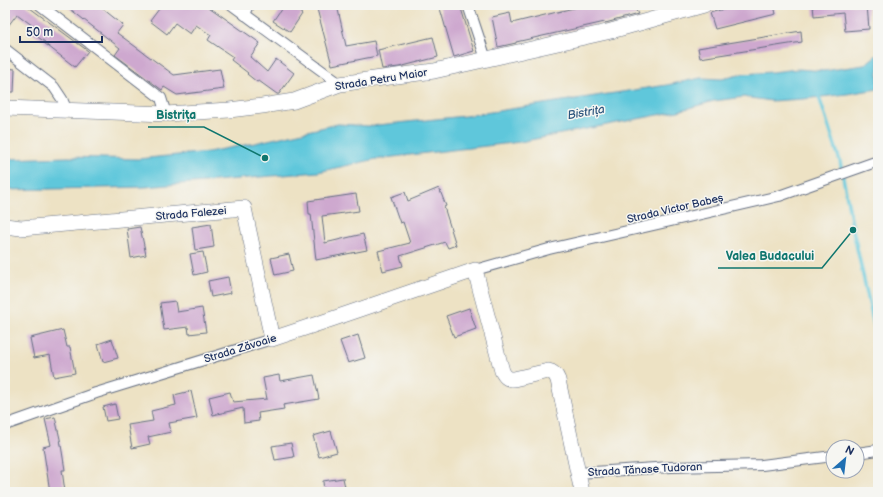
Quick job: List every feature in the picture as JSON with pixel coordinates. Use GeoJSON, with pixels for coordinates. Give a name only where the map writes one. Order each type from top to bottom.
{"type":"FeatureCollection","features":[{"type":"Feature","properties":{"kind":"street"},"geometry":{"type":"LineString","coordinates":[[40,5],[161,98],[166,114]]}},
{"type":"Feature","properties":{"kind":"street"},"geometry":{"type":"LineString","coordinates":[[232,5],[340,84]]}},
{"type":"Feature","properties":{"kind":"street"},"geometry":{"type":"LineString","coordinates":[[245,15],[249,5]]}},
{"type":"Feature","properties":{"kind":"street"},"geometry":{"type":"LineString","coordinates":[[468,5],[486,59]]}},
{"type":"Feature","properties":{"kind":"street","name":"Strada Petru Maior"},"geometry":{"type":"LineString","coordinates":[[5,108],[166,114],[229,110],[294,101],[340,84],[434,71],[611,31],[704,5]]}},
{"type":"Feature","properties":{"kind":"street"},"geometry":{"type":"LineString","coordinates":[[5,50],[54,87],[62,99],[67,111]]}},
{"type":"Feature","properties":{"kind":"street","name":"Strada Victor Babeș"},"geometry":{"type":"LineString","coordinates":[[475,270],[548,249],[779,196],[878,161]]}},
{"type":"Feature","properties":{"kind":"street","name":"Strada Falezei"},"geometry":{"type":"LineString","coordinates":[[5,226],[21,228],[244,208],[272,339]]}},
{"type":"Feature","properties":{"kind":"street","name":"Strada Zăvoaie"},"geometry":{"type":"LineString","coordinates":[[5,425],[96,393],[332,320],[475,270]]}},
{"type":"Feature","properties":{"kind":"street","name":"Strada Tănase Tudoran"},"geometry":{"type":"LineString","coordinates":[[475,270],[502,371],[506,378],[514,379],[548,371],[552,371],[557,376],[578,473],[671,467],[762,465],[825,457]]}},
{"type":"Feature","properties":{"kind":"street"},"geometry":{"type":"LineString","coordinates":[[865,452],[878,450]]}},
{"type":"Feature","properties":{"kind":"street"},"geometry":{"type":"LineString","coordinates":[[578,473],[582,492]]}},
{"type":"Feature","properties":{"kind":"water"},"geometry":{"type":"Polygon","coordinates":[[[878,54],[878,89],[847,94],[771,101],[744,97],[714,101],[678,111],[520,142],[376,159],[318,172],[145,187],[5,190],[5,159],[68,157],[138,159],[208,152],[338,124],[368,126],[465,116],[667,85],[701,78],[722,79],[743,74],[798,69],[824,71],[864,65],[878,54]]]}},
{"type":"Feature","properties":{"kind":"building"},"geometry":{"type":"Polygon","coordinates":[[[5,5],[26,5],[88,51],[75,67],[29,31],[33,26],[17,14],[5,30],[5,5]]]}},
{"type":"Feature","properties":{"kind":"building"},"geometry":{"type":"Polygon","coordinates":[[[65,5],[98,5],[123,25],[117,33],[174,75],[220,69],[224,89],[177,95],[164,87],[162,90],[115,55],[120,48],[65,5]]]}},
{"type":"Feature","properties":{"kind":"building"},"geometry":{"type":"Polygon","coordinates":[[[162,5],[206,5],[260,43],[250,57],[267,72],[276,59],[294,73],[279,94],[277,94],[247,74],[248,73],[231,60],[233,57],[208,40],[211,35],[196,25],[190,34],[175,23],[167,34],[150,21],[162,5]]]}},
{"type":"Feature","properties":{"kind":"building"},"geometry":{"type":"Polygon","coordinates":[[[284,5],[289,5],[302,14],[290,32],[273,21],[284,5]]]}},
{"type":"Feature","properties":{"kind":"building"},"geometry":{"type":"Polygon","coordinates":[[[337,5],[346,46],[374,41],[377,56],[332,65],[317,9],[337,5]]]}},
{"type":"Feature","properties":{"kind":"building"},"geometry":{"type":"Polygon","coordinates":[[[439,5],[460,5],[474,51],[454,57],[439,5]]]}},
{"type":"Feature","properties":{"kind":"building"},"geometry":{"type":"Polygon","coordinates":[[[586,5],[633,5],[638,14],[498,47],[492,17],[510,13],[512,23],[586,5]]]}},
{"type":"Feature","properties":{"kind":"building"},"geometry":{"type":"Polygon","coordinates":[[[737,5],[774,5],[776,14],[715,29],[710,13],[737,5]]]}},
{"type":"Feature","properties":{"kind":"building"},"geometry":{"type":"Polygon","coordinates":[[[813,5],[867,5],[869,29],[845,31],[843,13],[814,16],[813,5]]]}},
{"type":"Feature","properties":{"kind":"building"},"geometry":{"type":"Polygon","coordinates":[[[801,31],[802,42],[700,58],[698,48],[801,31]]]}},
{"type":"Feature","properties":{"kind":"building"},"geometry":{"type":"Polygon","coordinates":[[[433,37],[438,57],[399,67],[382,69],[378,50],[433,37]]]}},
{"type":"Feature","properties":{"kind":"building"},"geometry":{"type":"Polygon","coordinates":[[[5,68],[15,69],[14,92],[5,92],[5,68]]]}},
{"type":"Feature","properties":{"kind":"building"},"geometry":{"type":"Polygon","coordinates":[[[439,188],[446,206],[444,207],[456,245],[448,248],[445,242],[400,256],[403,266],[383,271],[378,251],[410,243],[403,222],[400,223],[391,197],[405,192],[408,201],[439,188]]]}},
{"type":"Feature","properties":{"kind":"building"},"geometry":{"type":"Polygon","coordinates":[[[356,194],[359,211],[322,216],[325,243],[363,234],[367,250],[316,260],[311,214],[309,214],[308,201],[356,194]]]}},
{"type":"Feature","properties":{"kind":"building"},"geometry":{"type":"Polygon","coordinates":[[[211,224],[214,247],[195,250],[192,227],[211,224]]]}},
{"type":"Feature","properties":{"kind":"building"},"geometry":{"type":"Polygon","coordinates":[[[140,227],[146,255],[131,258],[127,229],[140,227]]]}},
{"type":"Feature","properties":{"kind":"building"},"geometry":{"type":"Polygon","coordinates":[[[203,252],[207,272],[194,275],[190,254],[203,252]]]}},
{"type":"Feature","properties":{"kind":"building"},"geometry":{"type":"Polygon","coordinates":[[[289,254],[293,271],[275,275],[271,258],[289,254]]]}},
{"type":"Feature","properties":{"kind":"building"},"geometry":{"type":"Polygon","coordinates":[[[228,277],[231,293],[211,297],[208,281],[228,277]]]}},
{"type":"Feature","properties":{"kind":"building"},"geometry":{"type":"Polygon","coordinates":[[[175,301],[177,312],[202,308],[206,332],[189,334],[188,327],[164,330],[160,303],[175,301]]]}},
{"type":"Feature","properties":{"kind":"building"},"geometry":{"type":"Polygon","coordinates":[[[469,308],[476,329],[454,337],[446,316],[469,308]]]}},
{"type":"Feature","properties":{"kind":"building"},"geometry":{"type":"Polygon","coordinates":[[[63,330],[67,347],[70,347],[75,373],[54,377],[50,355],[34,358],[30,338],[63,330]]]}},
{"type":"Feature","properties":{"kind":"building"},"geometry":{"type":"Polygon","coordinates":[[[358,335],[365,358],[348,363],[340,341],[358,335]]]}},
{"type":"Feature","properties":{"kind":"building"},"geometry":{"type":"Polygon","coordinates":[[[112,339],[118,358],[103,362],[98,344],[112,339]]]}},
{"type":"Feature","properties":{"kind":"building"},"geometry":{"type":"Polygon","coordinates":[[[279,375],[280,381],[314,375],[319,399],[283,405],[284,409],[258,413],[259,421],[244,423],[243,408],[213,415],[209,397],[230,392],[233,402],[267,399],[263,378],[279,375]]]}},
{"type":"Feature","properties":{"kind":"building"},"geometry":{"type":"Polygon","coordinates":[[[191,391],[197,418],[169,423],[171,432],[148,437],[150,444],[132,448],[128,425],[153,421],[151,411],[176,405],[174,395],[191,391]]]}},
{"type":"Feature","properties":{"kind":"building"},"geometry":{"type":"Polygon","coordinates":[[[115,404],[118,419],[106,421],[103,407],[115,404]]]}},
{"type":"Feature","properties":{"kind":"building"},"geometry":{"type":"Polygon","coordinates":[[[55,417],[65,470],[62,470],[65,492],[50,492],[43,447],[51,445],[45,419],[55,417]]]}},
{"type":"Feature","properties":{"kind":"building"},"geometry":{"type":"Polygon","coordinates":[[[331,431],[337,452],[319,457],[313,436],[331,431]]]}},
{"type":"Feature","properties":{"kind":"building"},"geometry":{"type":"Polygon","coordinates":[[[291,443],[294,457],[275,460],[272,446],[291,443]]]}},
{"type":"Feature","properties":{"kind":"building"},"geometry":{"type":"Polygon","coordinates":[[[343,478],[346,492],[324,492],[323,481],[343,478]]]}},
{"type":"Feature","properties":{"kind":"waterway"},"geometry":{"type":"LineString","coordinates":[[818,94],[840,161],[853,230],[878,343]]}},
{"type":"Feature","properties":{"kind":"place","name":"Bistrița"},"geometry":{"type":"Point","coordinates":[265,158]}},
{"type":"Feature","properties":{"kind":"place","name":"Valea Budacului"},"geometry":{"type":"Point","coordinates":[853,230]}}]}
